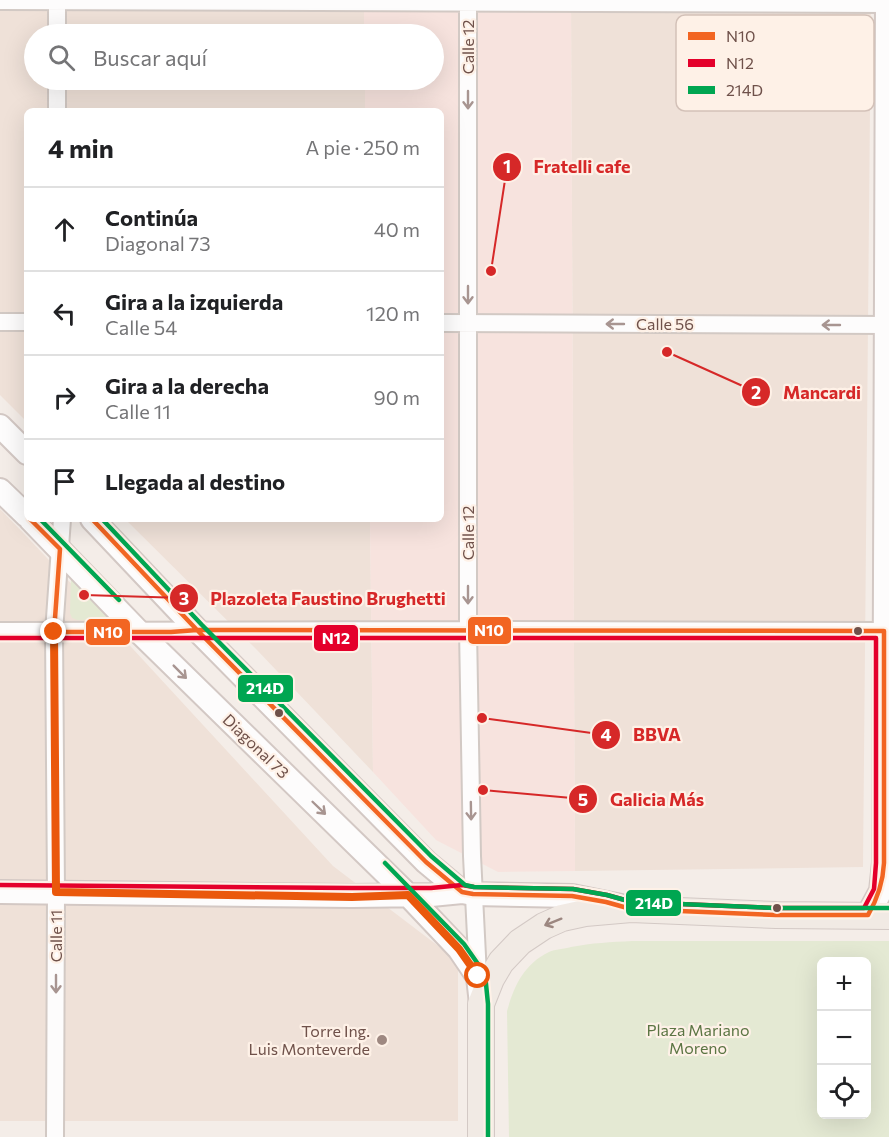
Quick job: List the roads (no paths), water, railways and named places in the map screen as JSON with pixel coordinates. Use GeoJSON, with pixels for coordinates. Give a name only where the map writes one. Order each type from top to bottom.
{"type":"FeatureCollection","features":[{"type":"Feature","properties":{"kind":"main road"},"geometry":{"type":"LineString","coordinates":[[481,1004],[501,962],[533,932],[562,918],[585,913],[631,909],[776,915],[879,916],[884,872],[887,3]]}},
{"type":"Feature","properties":{"kind":"main road"},"geometry":{"type":"LineString","coordinates":[[0,426],[24,450]]}},
{"type":"Feature","properties":{"kind":"main road","name":"Diagonal 73"},"geometry":{"type":"LineString","coordinates":[[0,490],[24,514]]}},
{"type":"Feature","properties":{"kind":"main road","name":"Diagonal 73"},"geometry":{"type":"LineString","coordinates":[[32,522],[138,631],[408,895],[459,949],[478,976]]}},
{"type":"Feature","properties":{"kind":"main road"},"geometry":{"type":"LineString","coordinates":[[95,522],[197,630],[426,862],[467,893]]}},
{"type":"Feature","properties":{"kind":"main road"},"geometry":{"type":"LineString","coordinates":[[0,891],[352,897],[467,893],[572,896],[631,909]]}},
{"type":"Feature","properties":{"kind":"main road","name":"Calle 12"},"geometry":{"type":"LineString","coordinates":[[478,976],[481,1004],[481,1137]]}},
{"type":"Feature","properties":{"kind":"street"},"geometry":{"type":"LineString","coordinates":[[0,1],[887,3]]}},
{"type":"Feature","properties":{"kind":"street"},"geometry":{"type":"LineString","coordinates":[[57,1],[57,24]]}},
{"type":"Feature","properties":{"kind":"street","name":"Calle 12"},"geometry":{"type":"LineString","coordinates":[[468,1],[467,893],[478,976]]}},
{"type":"Feature","properties":{"kind":"street"},"geometry":{"type":"LineString","coordinates":[[57,90],[57,108]]}},
{"type":"Feature","properties":{"kind":"street"},"geometry":{"type":"LineString","coordinates":[[0,322],[24,322]]}},
{"type":"Feature","properties":{"kind":"street","name":"Calle 56"},"geometry":{"type":"LineString","coordinates":[[444,323],[887,325]]}},
{"type":"Feature","properties":{"kind":"street","name":"Calle 11"},"geometry":{"type":"LineString","coordinates":[[55,1137],[54,632],[62,522]]}},
{"type":"Feature","properties":{"kind":"street"},"geometry":{"type":"LineString","coordinates":[[0,631],[886,631]]}},
{"type":"Feature","properties":{"kind":"place","name":"Fratelli cafe"},"geometry":{"type":"Point","coordinates":[491,271]}},
{"type":"Feature","properties":{"kind":"place","name":"Mancardi"},"geometry":{"type":"Point","coordinates":[667,352]}},
{"type":"Feature","properties":{"kind":"place","name":"Plazoleta Faustino Brughetti"},"geometry":{"type":"Point","coordinates":[84,595]}},
{"type":"Feature","properties":{"kind":"place","name":"BBVA"},"geometry":{"type":"Point","coordinates":[482,718]}},
{"type":"Feature","properties":{"kind":"place","name":"Galicia Más"},"geometry":{"type":"Point","coordinates":[483,790]}},
{"type":"Feature","properties":{"kind":"place","name":"Torre Ing. Luis Monteverde"},"geometry":{"type":"Point","coordinates":[382,1040]}},
{"type":"Feature","properties":{"kind":"park label","name":"Plaza Mariano Moreno"},"geometry":{"type":"Point","coordinates":[698,1039]}}]}
